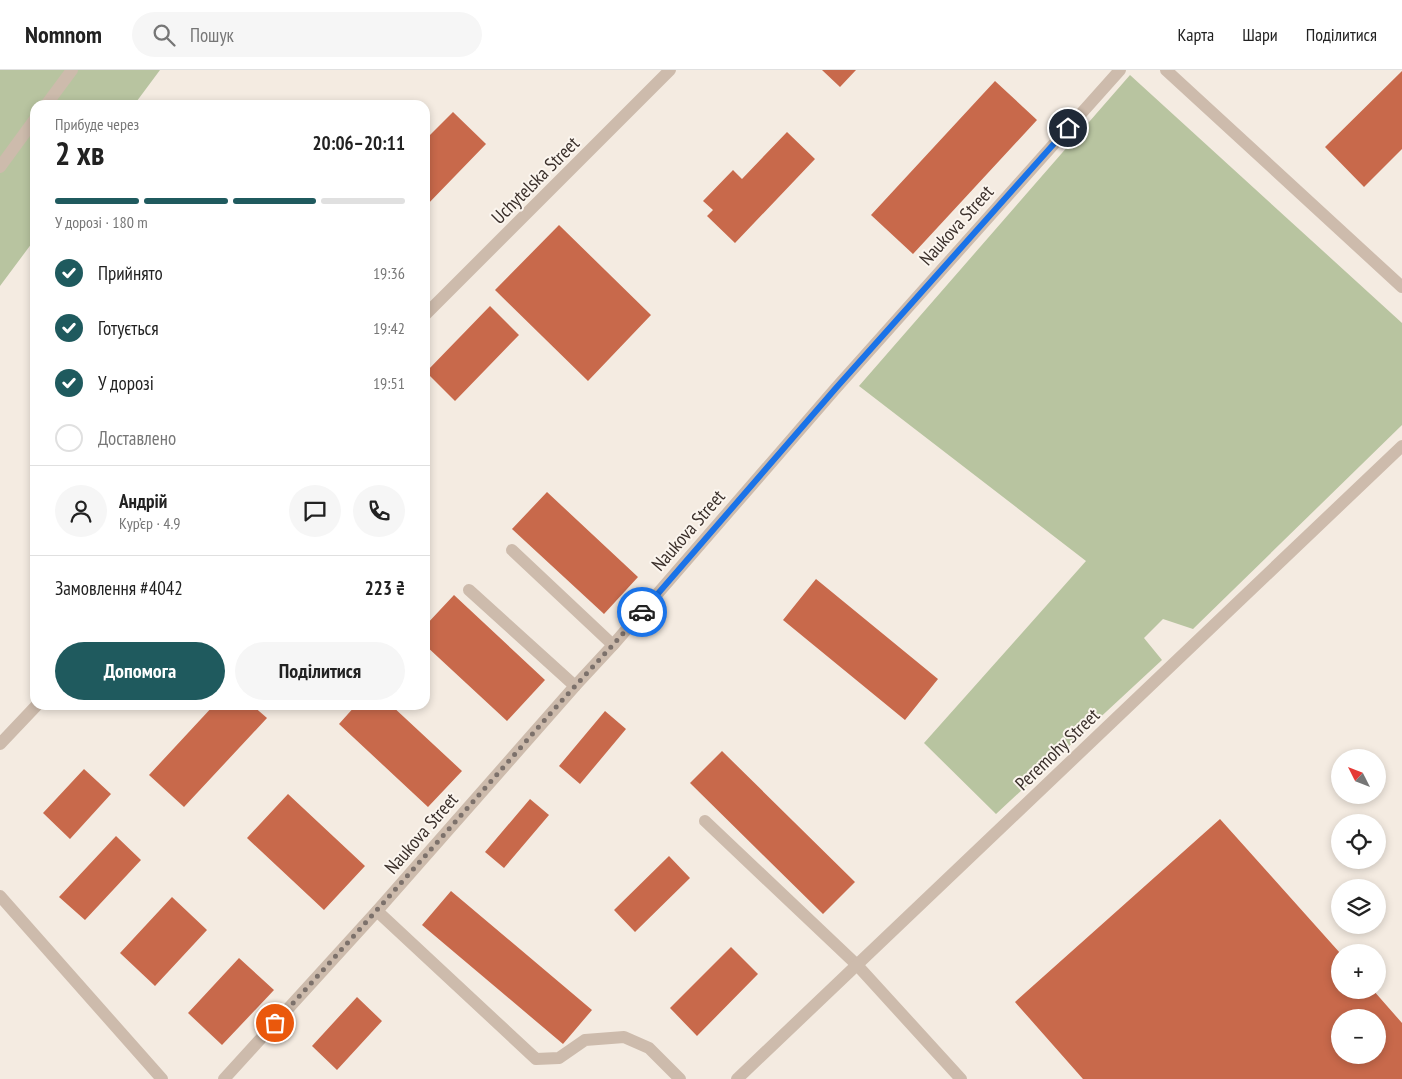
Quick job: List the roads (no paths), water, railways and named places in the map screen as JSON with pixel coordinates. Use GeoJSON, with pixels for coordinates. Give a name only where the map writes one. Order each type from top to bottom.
{"type":"FeatureCollection","features":[{"type":"Feature","properties":{"kind":"street"},"geometry":{"type":"LineString","coordinates":[[50,100],[72,70]]}},
{"type":"Feature","properties":{"kind":"street","name":"Uchytelska Street"},"geometry":{"type":"LineString","coordinates":[[430,310],[670,70]]}},
{"type":"Feature","properties":{"kind":"street","name":"Naukova Street"},"geometry":{"type":"LineString","coordinates":[[224,1079],[377,911],[613,645],[836,388],[1120,70]]}},
{"type":"Feature","properties":{"kind":"street"},"geometry":{"type":"LineString","coordinates":[[1166,70],[1402,287]]}},
{"type":"Feature","properties":{"kind":"street"},"geometry":{"type":"LineString","coordinates":[[0,166],[30,126]]}},
{"type":"Feature","properties":{"kind":"street","name":"Peremohy Street"},"geometry":{"type":"LineString","coordinates":[[737,1079],[1402,446]]}},
{"type":"Feature","properties":{"kind":"street"},"geometry":{"type":"LineString","coordinates":[[512,550],[613,645]]}},
{"type":"Feature","properties":{"kind":"street"},"geometry":{"type":"LineString","coordinates":[[469,590],[575,686]]}},
{"type":"Feature","properties":{"kind":"street"},"geometry":{"type":"LineString","coordinates":[[0,744],[32,710]]}},
{"type":"Feature","properties":{"kind":"street"},"geometry":{"type":"LineString","coordinates":[[705,821],[857,965],[961,1079]]}},
{"type":"Feature","properties":{"kind":"street"},"geometry":{"type":"LineString","coordinates":[[0,896],[162,1079]]}},
{"type":"Feature","properties":{"kind":"street"},"geometry":{"type":"LineString","coordinates":[[377,911],[536,1059],[559,1058],[585,1040],[624,1037],[649,1048],[680,1079]]}}]}
